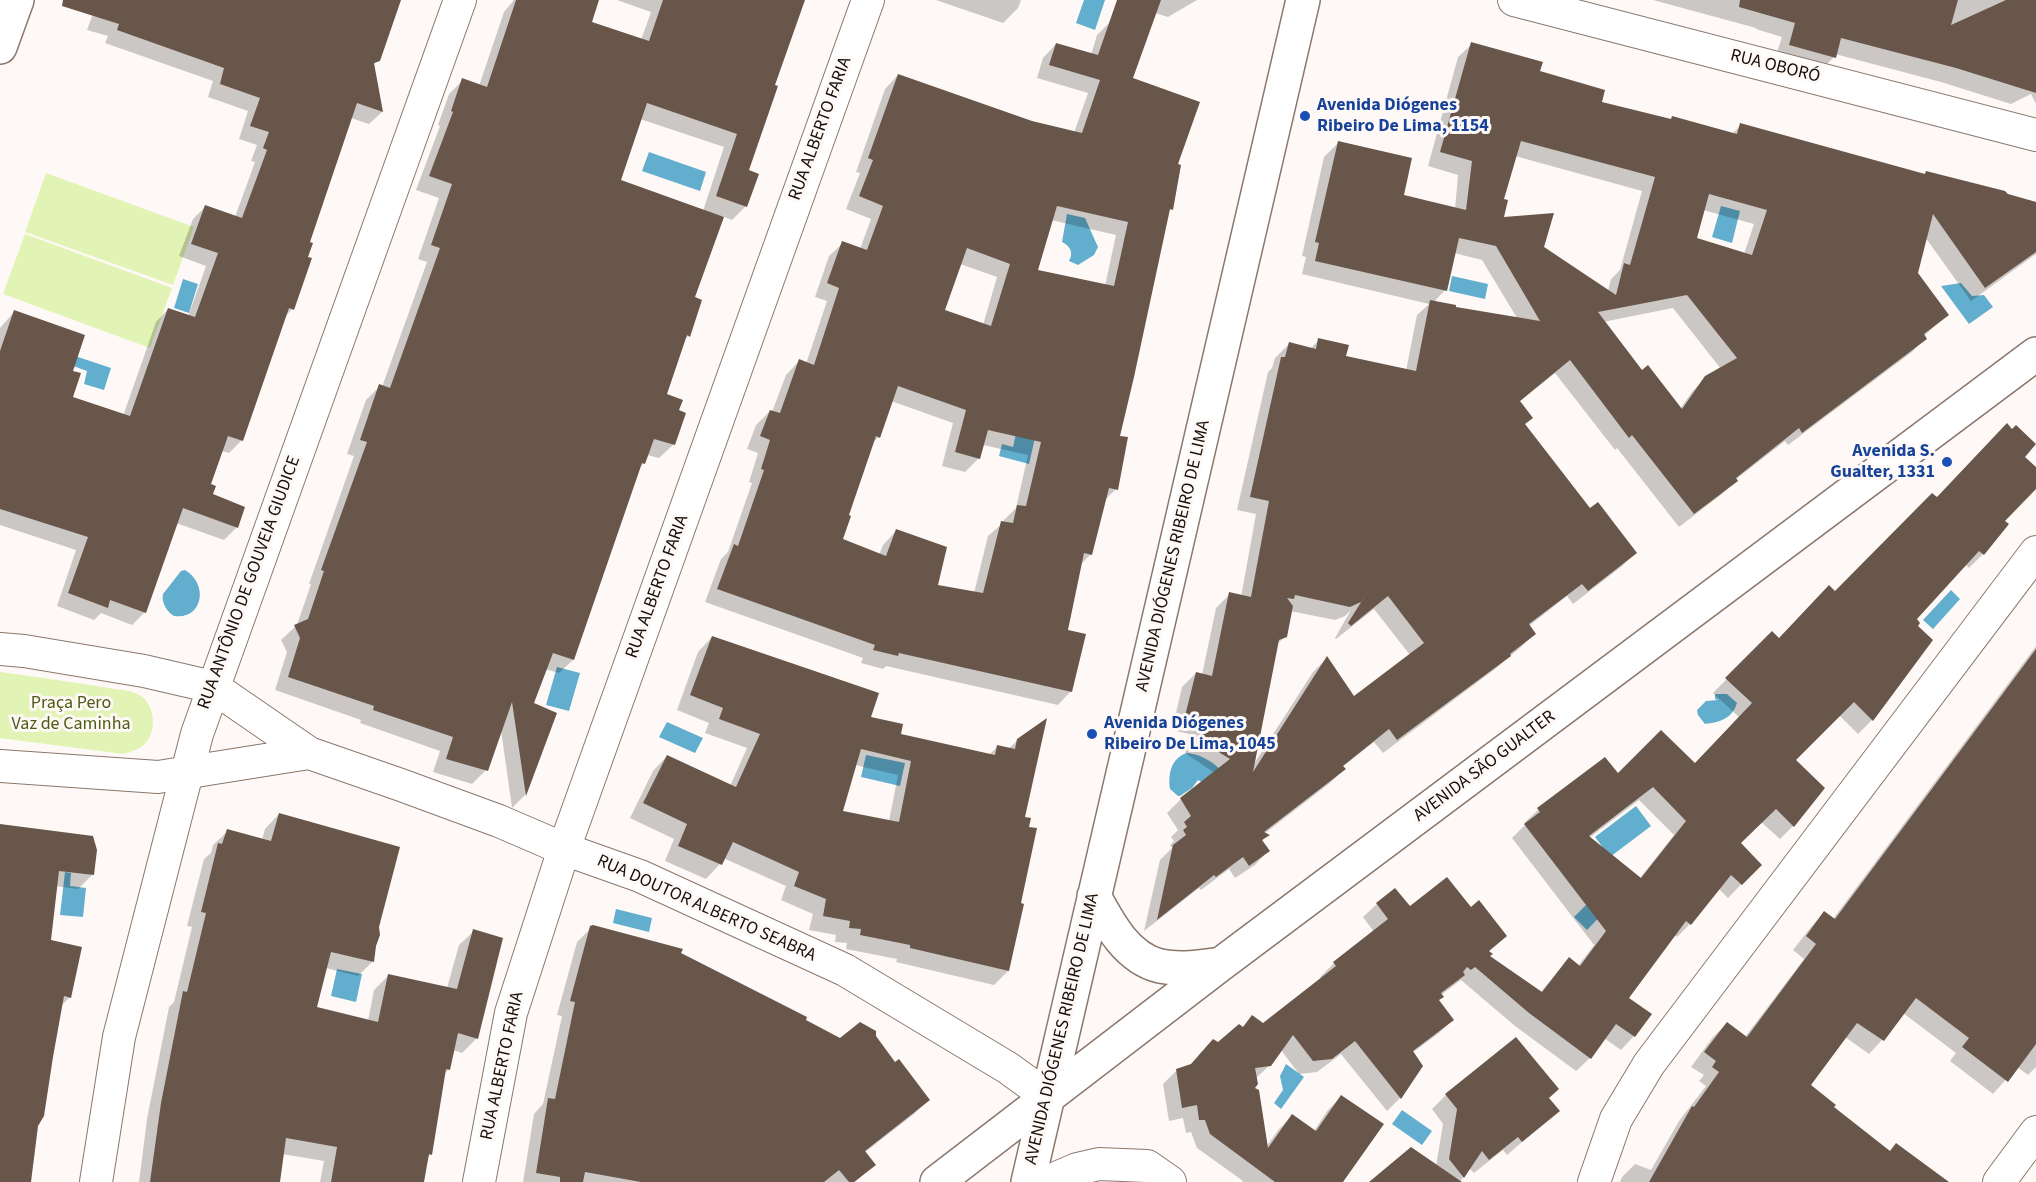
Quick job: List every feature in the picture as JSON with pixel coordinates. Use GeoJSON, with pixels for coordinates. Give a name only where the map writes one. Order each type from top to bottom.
{"type":"FeatureCollection","features":[{"type":"Feature","properties":{"kind":"main road"},"geometry":{"type":"LineString","coordinates":[[0,48],[17,0]]}},
{"type":"Feature","properties":{"kind":"main road","name":"AVENIDA DIÓGENES RIBEIRO DE LIMA"},"geometry":{"type":"LineString","coordinates":[[1028,1182],[1303,0]]}},
{"type":"Feature","properties":{"kind":"main road","name":"AVENIDA SÃO GUALTER"},"geometry":{"type":"LineString","coordinates":[[937,1182],[1221,964],[2036,354]]}},
{"type":"Feature","properties":{"kind":"main road"},"geometry":{"type":"LineString","coordinates":[[1094,896],[1111,928],[1136,954],[1159,965],[1188,968],[1221,964]]}},
{"type":"Feature","properties":{"kind":"street","name":"RUA ANTÔNIO DE GOUVEIA GIUDICE"},"geometry":{"type":"LineString","coordinates":[[96,1182],[119,1037],[196,734],[460,0]]}},
{"type":"Feature","properties":{"kind":"street","name":"RUA ALBERTO FARIA"},"geometry":{"type":"LineString","coordinates":[[479,1182],[511,1014],[564,849],[868,0]]}},
{"type":"Feature","properties":{"kind":"street","name":"RUA OBORÓ"},"geometry":{"type":"LineString","coordinates":[[1514,0],[2036,135]]}},
{"type":"Feature","properties":{"kind":"street"},"geometry":{"type":"LineString","coordinates":[[1594,1182],[1616,1119],[1649,1064],[2036,552]]}},
{"type":"Feature","properties":{"kind":"street"},"geometry":{"type":"LineString","coordinates":[[0,649],[144,671],[213,687]]}},
{"type":"Feature","properties":{"kind":"street","name":"RUA DOUTOR ALBERTO SEABRA"},"geometry":{"type":"LineString","coordinates":[[213,687],[309,753],[499,821],[564,849],[640,876],[845,970],[999,1063],[1048,1097]]}},
{"type":"Feature","properties":{"kind":"street","name":"RUA DOUTOR ALBERTO SEABRA"},"geometry":{"type":"LineString","coordinates":[[187,771],[309,753]]}},
{"type":"Feature","properties":{"kind":"street"},"geometry":{"type":"LineString","coordinates":[[0,766],[158,777],[187,771]]}},
{"type":"Feature","properties":{"kind":"street"},"geometry":{"type":"LineString","coordinates":[[1998,1182],[2036,1132]]}},
{"type":"Feature","properties":{"kind":"street"},"geometry":{"type":"LineString","coordinates":[[1047,1182],[1077,1169],[1099,1164],[1147,1166],[1170,1182]]}},
{"type":"Feature","properties":{"kind":"green space"},"geometry":{"type":"Polygon","coordinates":[[[46,173],[194,227],[173,285],[25,232],[46,173]]]}},
{"type":"Feature","properties":{"kind":"green space"},"geometry":{"type":"Polygon","coordinates":[[[25,234],[172,288],[150,348],[3,294],[25,234]]]}},
{"type":"Feature","properties":{"kind":"green space","name":"Praça Pero Vaz de Caminha"},"geometry":{"type":"Polygon","coordinates":[[[0,672],[125,690],[137,694],[150,706],[152,713],[153,727],[148,740],[142,747],[123,754],[0,738],[0,672]]]}},
{"type":"Feature","properties":{"kind":"water"},"geometry":{"type":"Polygon","coordinates":[[[1084,0],[1105,0],[1095,30],[1076,23],[1084,0]]]}},
{"type":"Feature","properties":{"kind":"water"},"geometry":{"type":"Polygon","coordinates":[[[649,152],[706,172],[700,191],[642,171],[649,152]]]}},
{"type":"Feature","properties":{"kind":"water"},"geometry":{"type":"Polygon","coordinates":[[[1721,206],[1740,211],[1732,243],[1712,237],[1721,206]]]}},
{"type":"Feature","properties":{"kind":"water"},"geometry":{"type":"Polygon","coordinates":[[[1067,214],[1085,218],[1098,247],[1094,255],[1078,265],[1069,261],[1070,250],[1062,242],[1067,214]]]}},
{"type":"Feature","properties":{"kind":"water"},"geometry":{"type":"Polygon","coordinates":[[[1452,276],[1488,284],[1485,299],[1449,291],[1452,276]]]}},
{"type":"Feature","properties":{"kind":"water"},"geometry":{"type":"Polygon","coordinates":[[[183,279],[198,284],[189,313],[174,308],[183,279]]]}},
{"type":"Feature","properties":{"kind":"water"},"geometry":{"type":"Polygon","coordinates":[[[1961,283],[1972,296],[1984,295],[1993,307],[1969,324],[1941,286],[1961,283]]]}},
{"type":"Feature","properties":{"kind":"water"},"geometry":{"type":"Polygon","coordinates":[[[57,350],[111,368],[104,390],[84,384],[87,371],[54,359],[57,350]]]}},
{"type":"Feature","properties":{"kind":"water"},"geometry":{"type":"Polygon","coordinates":[[[1020,416],[1039,420],[1029,464],[999,456],[1002,444],[1013,447],[1020,416]]]}},
{"type":"Feature","properties":{"kind":"water"},"geometry":{"type":"Polygon","coordinates":[[[185,570],[193,576],[197,584],[200,592],[199,600],[197,607],[191,612],[184,616],[174,616],[165,606],[163,594],[181,571],[185,570]]]}},
{"type":"Feature","properties":{"kind":"water"},"geometry":{"type":"Polygon","coordinates":[[[1951,590],[1960,599],[1933,629],[1923,620],[1951,590]]]}},
{"type":"Feature","properties":{"kind":"water"},"geometry":{"type":"Polygon","coordinates":[[[557,667],[580,673],[569,711],[546,705],[557,667]]]}},
{"type":"Feature","properties":{"kind":"water"},"geometry":{"type":"Polygon","coordinates":[[[1715,694],[1727,694],[1737,703],[1732,713],[1725,719],[1705,724],[1697,710],[1706,701],[1718,700],[1715,699],[1715,694]]]}},
{"type":"Feature","properties":{"kind":"water"},"geometry":{"type":"Polygon","coordinates":[[[667,722],[703,738],[695,753],[659,737],[667,722]]]}},
{"type":"Feature","properties":{"kind":"water"},"geometry":{"type":"Polygon","coordinates":[[[1187,753],[1206,759],[1222,771],[1207,785],[1198,780],[1192,788],[1178,796],[1170,789],[1170,772],[1177,759],[1187,753]]]}},
{"type":"Feature","properties":{"kind":"water"},"geometry":{"type":"Polygon","coordinates":[[[866,755],[905,763],[900,786],[861,777],[866,755]]]}},
{"type":"Feature","properties":{"kind":"water"},"geometry":{"type":"Polygon","coordinates":[[[1636,806],[1651,826],[1610,857],[1595,837],[1636,806]]]}},
{"type":"Feature","properties":{"kind":"water"},"geometry":{"type":"Polygon","coordinates":[[[65,872],[71,873],[70,886],[86,888],[83,917],[60,915],[65,872]]]}},
{"type":"Feature","properties":{"kind":"water"},"geometry":{"type":"Polygon","coordinates":[[[1599,892],[1612,904],[1587,930],[1574,917],[1599,892]]]}},
{"type":"Feature","properties":{"kind":"water"},"geometry":{"type":"Polygon","coordinates":[[[616,909],[652,918],[649,932],[613,923],[616,909]]]}},
{"type":"Feature","properties":{"kind":"water"},"geometry":{"type":"Polygon","coordinates":[[[337,969],[362,974],[356,1002],[331,996],[337,969]]]}},
{"type":"Feature","properties":{"kind":"water"},"geometry":{"type":"Polygon","coordinates":[[[1286,1064],[1304,1077],[1281,1109],[1274,1103],[1283,1090],[1280,1076],[1286,1064]]]}},
{"type":"Feature","properties":{"kind":"water"},"geometry":{"type":"Polygon","coordinates":[[[1402,1110],[1432,1131],[1422,1145],[1392,1124],[1402,1110]]]}},
{"type":"Feature","properties":{"kind":"building"},"geometry":{"type":"Polygon","coordinates":[[[63,0],[401,0],[380,61],[374,63],[383,112],[357,103],[310,242],[313,243],[308,257],[312,258],[294,310],[289,308],[243,441],[228,436],[211,484],[216,486],[213,494],[245,507],[238,528],[183,508],[146,613],[110,600],[108,608],[68,593],[88,537],[0,509],[0,351],[14,310],[85,335],[73,371],[81,373],[73,397],[130,416],[168,308],[195,317],[218,253],[191,244],[205,205],[242,218],[267,150],[263,148],[269,132],[250,126],[260,98],[220,84],[224,68],[117,30],[119,24],[62,6],[63,0]]]}},
{"type":"Feature","properties":{"kind":"building"},"geometry":{"type":"Polygon","coordinates":[[[516,0],[599,0],[592,22],[649,41],[663,0],[805,0],[775,85],[778,86],[749,170],[759,174],[747,207],[716,196],[737,134],[647,103],[621,180],[724,217],[695,297],[702,300],[690,337],[687,335],[667,394],[683,400],[679,410],[686,413],[675,445],[654,439],[645,464],[642,463],[574,660],[553,653],[534,703],[557,713],[526,796],[512,702],[488,771],[446,759],[453,737],[373,710],[374,706],[288,677],[300,638],[294,625],[308,619],[324,571],[321,570],[367,442],[360,440],[379,384],[390,388],[440,248],[431,245],[452,184],[429,176],[453,112],[451,111],[462,78],[487,87],[516,0]]]}},
{"type":"Feature","properties":{"kind":"building"},"geometry":{"type":"Polygon","coordinates":[[[1117,0],[1161,0],[1133,78],[1200,102],[1178,164],[1181,165],[1173,210],[1170,209],[1120,436],[1128,437],[1118,490],[1109,488],[1092,555],[1084,553],[1068,630],[1086,634],[1072,692],[899,653],[898,656],[873,650],[875,645],[717,589],[734,544],[738,546],[764,470],[761,469],[770,440],[760,436],[770,410],[780,413],[799,359],[814,365],[839,288],[827,283],[842,241],[867,250],[883,206],[859,196],[873,160],[868,158],[898,74],[1032,121],[1082,133],[1100,80],[1049,65],[1056,43],[1098,55],[1117,0]],[[1057,206],[1038,270],[1114,286],[1128,222],[1057,206]],[[967,248],[945,310],[991,326],[1010,264],[967,248]],[[898,386],[880,438],[876,436],[843,539],[886,556],[896,529],[947,547],[938,585],[983,593],[1001,521],[1013,523],[1017,505],[1026,506],[1041,442],[988,430],[980,459],[955,452],[966,410],[898,386]]]}},
{"type":"Feature","properties":{"kind":"building"},"geometry":{"type":"Polygon","coordinates":[[[1740,0],[1958,0],[1951,25],[2006,0],[2036,0],[2036,93],[1956,68],[1841,38],[1836,58],[1789,45],[1795,23],[1739,7],[1740,0]]]}},
{"type":"Feature","properties":{"kind":"building"},"geometry":{"type":"Polygon","coordinates":[[[1471,42],[1543,62],[1540,71],[1605,90],[1602,102],[1671,119],[1672,116],[1737,134],[1740,123],[1925,174],[1926,171],[2005,191],[2008,194],[2036,202],[2036,252],[1985,288],[1933,214],[1918,273],[1949,315],[1924,334],[1927,339],[1802,433],[1799,428],[1736,478],[1738,481],[1694,514],[1632,435],[1629,438],[1570,360],[1520,401],[1533,418],[1525,424],[1590,508],[1598,502],[1637,553],[1588,591],[1582,584],[1529,624],[1536,634],[1510,654],[1511,656],[1397,740],[1389,729],[1343,766],[1346,769],[1264,832],[1270,835],[1262,840],[1270,851],[1249,866],[1243,857],[1216,877],[1214,875],[1157,920],[1173,845],[1186,835],[1183,830],[1187,827],[1184,822],[1191,816],[1180,798],[1230,759],[1198,739],[1202,720],[1185,716],[1196,672],[1212,676],[1229,592],[1251,597],[1269,501],[1250,497],[1281,357],[1285,357],[1289,342],[1316,349],[1318,338],[1349,345],[1346,356],[1416,371],[1430,300],[1456,305],[1456,307],[1540,321],[1496,246],[1459,238],[1447,291],[1315,261],[1319,243],[1315,242],[1338,141],[1412,158],[1404,195],[1466,210],[1472,161],[1440,152],[1471,42]],[[1521,141],[1504,199],[1508,200],[1504,217],[1554,213],[1544,247],[1616,295],[1624,263],[1630,265],[1655,177],[1521,141]],[[1709,194],[1697,238],[1752,255],[1767,210],[1709,194]],[[1687,295],[1598,312],[1642,370],[1648,365],[1682,409],[1705,376],[1737,358],[1687,295]],[[1373,583],[1361,602],[1350,607],[1295,595],[1294,599],[1287,598],[1293,606],[1287,637],[1279,640],[1253,772],[1327,656],[1354,696],[1424,643],[1388,596],[1351,626],[1348,623],[1373,583]]]}},
{"type":"Feature","properties":{"kind":"building"},"geometry":{"type":"Polygon","coordinates":[[[2007,423],[2012,429],[2016,425],[2036,444],[2025,457],[2036,467],[2036,489],[2005,521],[2009,524],[1984,555],[1979,551],[1917,619],[1920,623],[1918,626],[1933,640],[1873,721],[1854,702],[1796,760],[1825,788],[1794,827],[1776,809],[1741,843],[1762,865],[1742,885],[1731,875],[1691,925],[1686,921],[1629,998],[1652,1014],[1635,1037],[1616,1024],[1591,1059],[1529,1013],[1475,967],[1471,970],[1467,967],[1463,972],[1465,975],[1441,993],[1444,997],[1439,1000],[1454,1020],[1413,1051],[1423,1066],[1401,1099],[1355,1041],[1332,1059],[1313,1061],[1293,1035],[1271,1066],[1255,1068],[1258,1084],[1255,1088],[1259,1090],[1268,1148],[1292,1114],[1316,1131],[1341,1095],[1384,1124],[1343,1182],[1275,1182],[1210,1134],[1205,1120],[1199,1120],[1197,1105],[1182,1108],[1176,1069],[1191,1064],[1213,1039],[1218,1042],[1239,1024],[1243,1027],[1252,1015],[1263,1023],[1336,966],[1333,962],[1388,919],[1376,903],[1395,888],[1410,906],[1447,877],[1471,907],[1479,900],[1507,936],[1489,951],[1493,954],[1490,956],[1542,992],[1569,957],[1580,966],[1606,931],[1524,824],[1540,812],[1537,808],[1605,757],[1618,773],[1661,730],[1695,763],[1752,703],[1725,678],[1772,631],[1779,638],[1829,585],[1835,591],[1932,493],[1937,497],[2007,423]],[[1653,787],[1589,836],[1641,878],[1686,821],[1653,787]]]}},
{"type":"Feature","properties":{"kind":"building"},"geometry":{"type":"Polygon","coordinates":[[[712,636],[879,693],[871,717],[903,724],[901,734],[995,755],[997,745],[1015,749],[1017,739],[1047,718],[1025,817],[1031,818],[1029,827],[1037,828],[1021,903],[1024,904],[1009,971],[910,948],[910,945],[860,935],[861,929],[849,928],[850,921],[823,916],[826,899],[794,886],[799,872],[733,842],[722,865],[678,846],[687,824],[643,803],[667,755],[736,787],[760,734],[719,719],[723,708],[690,695],[712,636]],[[861,749],[843,811],[899,822],[911,761],[861,749]]]}},
{"type":"Feature","properties":{"kind":"building"},"geometry":{"type":"Polygon","coordinates":[[[2036,649],[2036,1044],[2008,1082],[1962,1047],[1969,1038],[1916,998],[1884,1041],[1857,1023],[1811,1085],[1836,1105],[1834,1107],[1890,1151],[1896,1143],[1949,1182],[1649,1182],[1692,1106],[1694,1107],[1719,1072],[1712,1067],[1716,1061],[1704,1052],[1727,1022],[1747,1037],[1816,944],[1806,936],[1824,911],[1835,919],[2036,649]]]}},
{"type":"Feature","properties":{"kind":"building"},"geometry":{"type":"Polygon","coordinates":[[[279,813],[400,847],[379,927],[380,935],[374,962],[331,952],[317,1007],[378,1022],[388,974],[457,989],[473,929],[503,938],[478,1039],[458,1033],[450,1070],[446,1069],[432,1155],[429,1154],[424,1182],[331,1182],[337,1147],[286,1138],[280,1182],[150,1182],[161,1103],[183,991],[187,992],[206,913],[201,912],[218,843],[222,844],[227,829],[271,841],[279,813]]]}},
{"type":"Feature","properties":{"kind":"building"},"geometry":{"type":"Polygon","coordinates":[[[0,824],[93,836],[97,850],[94,875],[59,871],[51,940],[82,947],[71,998],[64,996],[44,1116],[38,1126],[31,1182],[0,1182],[0,824]]]}},
{"type":"Feature","properties":{"kind":"building"},"geometry":{"type":"Polygon","coordinates":[[[590,926],[683,949],[681,953],[807,1017],[806,1020],[840,1038],[860,1022],[876,1031],[876,1036],[895,1062],[899,1059],[930,1100],[865,1151],[876,1165],[854,1182],[849,1182],[839,1170],[824,1182],[641,1182],[585,1172],[583,1182],[560,1182],[560,1177],[536,1173],[548,1098],[555,1099],[575,1002],[570,1001],[590,926]]]}},
{"type":"Feature","properties":{"kind":"building"},"geometry":{"type":"Polygon","coordinates":[[[1516,1037],[1559,1089],[1549,1098],[1560,1111],[1522,1142],[1518,1137],[1489,1160],[1482,1151],[1464,1178],[1449,1159],[1457,1109],[1445,1094],[1516,1037]]]}},
{"type":"Feature","properties":{"kind":"building"},"geometry":{"type":"Polygon","coordinates":[[[1411,1147],[1462,1182],[1369,1182],[1411,1147]]]}},
{"type":"Feature","properties":{"kind":"place","name":"Avenida Diógenes Ribeiro De Lima, 1154"},"geometry":{"type":"Point","coordinates":[1305,116]}},
{"type":"Feature","properties":{"kind":"place","name":"Avenida S. Gualter, 1331"},"geometry":{"type":"Point","coordinates":[1947,462]}},
{"type":"Feature","properties":{"kind":"place","name":"Avenida Diógenes Ribeiro De Lima, 1045"},"geometry":{"type":"Point","coordinates":[1092,734]}}]}
